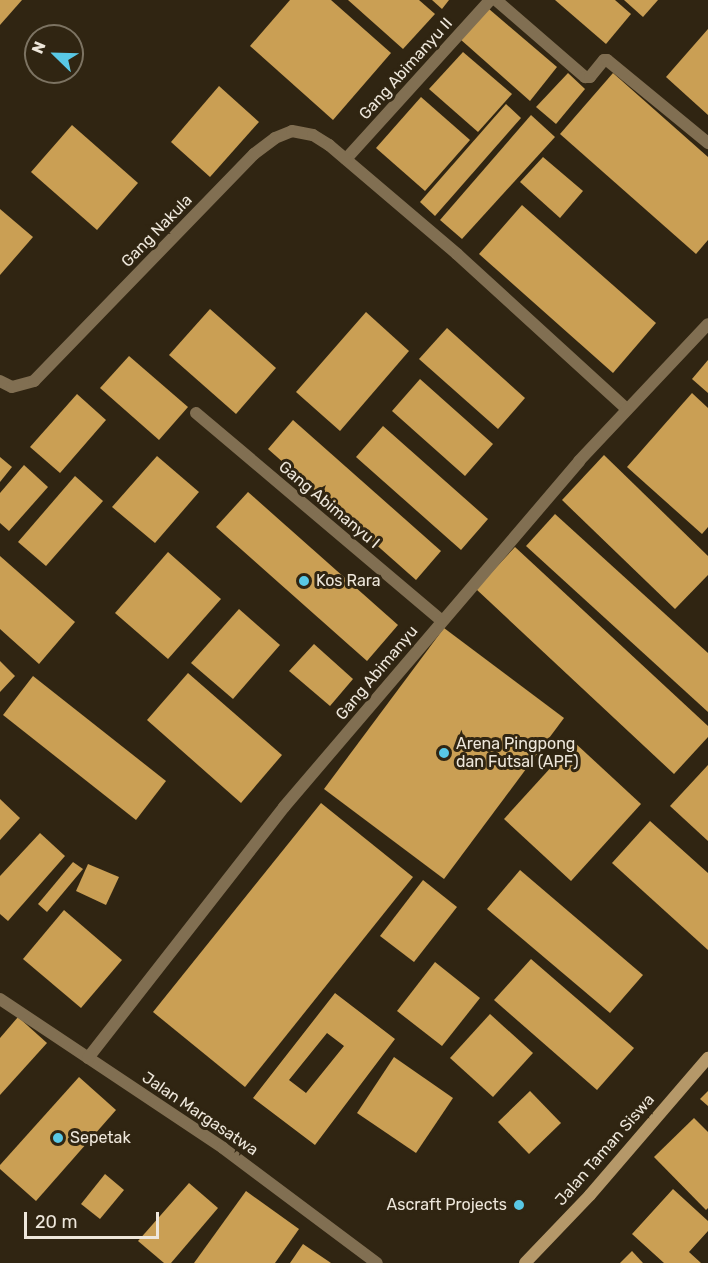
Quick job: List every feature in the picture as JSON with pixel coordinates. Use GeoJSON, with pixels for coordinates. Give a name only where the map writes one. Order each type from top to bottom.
{"type":"FeatureCollection","features":[{"type":"Feature","properties":{"kind":"main road","name":"Jalan Taman Siswa"},"geometry":{"type":"LineString","coordinates":[[525,1263],[590,1195],[708,1058]]}},
{"type":"Feature","properties":{"kind":"street","name":"Gang Abimanyu II"},"geometry":{"type":"LineString","coordinates":[[346,159],[490,0]]}},
{"type":"Feature","properties":{"kind":"street"},"geometry":{"type":"LineString","coordinates":[[496,0],[585,77],[590,77],[604,60],[607,60],[708,143]]}},
{"type":"Feature","properties":{"kind":"street","name":"Gang Nakula"},"geometry":{"type":"LineString","coordinates":[[0,381],[12,387],[34,381],[254,154],[275,138],[292,131],[313,135],[346,159],[457,254],[627,409]]}},
{"type":"Feature","properties":{"kind":"street","name":"Gang Abimanyu"},"geometry":{"type":"LineString","coordinates":[[88,1058],[284,807],[579,461],[708,324]]}},
{"type":"Feature","properties":{"kind":"street","name":"Gang Abimanyu I"},"geometry":{"type":"LineString","coordinates":[[196,413],[442,621]]}},
{"type":"Feature","properties":{"kind":"street","name":"Jalan Margasatwa"},"geometry":{"type":"LineString","coordinates":[[0,999],[223,1148],[377,1263]]}},
{"type":"Feature","properties":{"kind":"building"},"geometry":{"type":"Polygon","coordinates":[[[0,0],[22,0],[0,25],[0,0]]]}},
{"type":"Feature","properties":{"kind":"building"},"geometry":{"type":"Polygon","coordinates":[[[290,0],[331,0],[391,53],[333,120],[250,46],[290,0]]]}},
{"type":"Feature","properties":{"kind":"building"},"geometry":{"type":"Polygon","coordinates":[[[348,0],[419,0],[435,14],[403,49],[348,0]]]}},
{"type":"Feature","properties":{"kind":"building"},"geometry":{"type":"Polygon","coordinates":[[[432,0],[449,0],[442,9],[432,0]]]}},
{"type":"Feature","properties":{"kind":"building"},"geometry":{"type":"Polygon","coordinates":[[[555,0],[615,0],[631,14],[606,44],[555,0]]]}},
{"type":"Feature","properties":{"kind":"building"},"geometry":{"type":"Polygon","coordinates":[[[624,0],[658,0],[643,17],[624,0]]]}},
{"type":"Feature","properties":{"kind":"building"},"geometry":{"type":"Polygon","coordinates":[[[489,9],[557,67],[530,101],[460,39],[489,9]]]}},
{"type":"Feature","properties":{"kind":"building"},"geometry":{"type":"Polygon","coordinates":[[[708,29],[708,115],[666,77],[708,29]]]}},
{"type":"Feature","properties":{"kind":"building"},"geometry":{"type":"Polygon","coordinates":[[[463,52],[512,94],[478,132],[429,89],[463,52]]]}},
{"type":"Feature","properties":{"kind":"building"},"geometry":{"type":"Polygon","coordinates":[[[568,73],[585,89],[556,124],[536,107],[568,73]]]}},
{"type":"Feature","properties":{"kind":"building"},"geometry":{"type":"Polygon","coordinates":[[[613,73],[708,157],[708,240],[696,254],[560,134],[613,73]]]}},
{"type":"Feature","properties":{"kind":"building"},"geometry":{"type":"Polygon","coordinates":[[[219,86],[259,122],[210,177],[171,142],[219,86]]]}},
{"type":"Feature","properties":{"kind":"building"},"geometry":{"type":"Polygon","coordinates":[[[421,97],[470,140],[425,191],[376,148],[421,97]]]}},
{"type":"Feature","properties":{"kind":"building"},"geometry":{"type":"Polygon","coordinates":[[[506,104],[521,118],[435,216],[420,202],[506,104]]]}},
{"type":"Feature","properties":{"kind":"building"},"geometry":{"type":"Polygon","coordinates":[[[531,115],[555,137],[462,239],[440,220],[531,115]]]}},
{"type":"Feature","properties":{"kind":"building"},"geometry":{"type":"Polygon","coordinates":[[[72,125],[138,183],[97,230],[31,172],[72,125]]]}},
{"type":"Feature","properties":{"kind":"building"},"geometry":{"type":"Polygon","coordinates":[[[543,157],[583,191],[560,218],[520,182],[543,157]]]}},
{"type":"Feature","properties":{"kind":"building"},"geometry":{"type":"Polygon","coordinates":[[[522,205],[656,323],[613,373],[479,254],[522,205]]]}},
{"type":"Feature","properties":{"kind":"building"},"geometry":{"type":"Polygon","coordinates":[[[0,209],[33,237],[0,275],[0,209]]]}},
{"type":"Feature","properties":{"kind":"building"},"geometry":{"type":"Polygon","coordinates":[[[210,309],[276,368],[236,414],[169,355],[210,309]]]}},
{"type":"Feature","properties":{"kind":"building"},"geometry":{"type":"Polygon","coordinates":[[[366,312],[409,351],[340,431],[296,392],[366,312]]]}},
{"type":"Feature","properties":{"kind":"building"},"geometry":{"type":"Polygon","coordinates":[[[447,328],[525,398],[498,429],[419,359],[447,328]]]}},
{"type":"Feature","properties":{"kind":"building"},"geometry":{"type":"Polygon","coordinates":[[[129,356],[188,407],[159,440],[100,388],[129,356]]]}},
{"type":"Feature","properties":{"kind":"building"},"geometry":{"type":"Polygon","coordinates":[[[708,360],[708,393],[692,379],[708,360]]]}},
{"type":"Feature","properties":{"kind":"building"},"geometry":{"type":"Polygon","coordinates":[[[420,379],[493,444],[465,476],[392,411],[420,379]]]}},
{"type":"Feature","properties":{"kind":"building"},"geometry":{"type":"Polygon","coordinates":[[[692,393],[708,408],[708,527],[702,534],[627,467],[692,393]]]}},
{"type":"Feature","properties":{"kind":"building"},"geometry":{"type":"Polygon","coordinates":[[[77,394],[106,420],[60,473],[30,447],[77,394]]]}},
{"type":"Feature","properties":{"kind":"building"},"geometry":{"type":"Polygon","coordinates":[[[293,420],[441,551],[416,580],[268,449],[293,420]]]}},
{"type":"Feature","properties":{"kind":"building"},"geometry":{"type":"Polygon","coordinates":[[[383,426],[488,519],[461,550],[356,457],[383,426]]]}},
{"type":"Feature","properties":{"kind":"building"},"geometry":{"type":"Polygon","coordinates":[[[604,455],[708,556],[708,575],[675,609],[562,500],[604,455]]]}},
{"type":"Feature","properties":{"kind":"building"},"geometry":{"type":"Polygon","coordinates":[[[157,456],[199,492],[155,543],[112,507],[157,456]]]}},
{"type":"Feature","properties":{"kind":"building"},"geometry":{"type":"Polygon","coordinates":[[[0,457],[12,467],[0,482],[0,457]]]}},
{"type":"Feature","properties":{"kind":"building"},"geometry":{"type":"Polygon","coordinates":[[[24,465],[48,487],[9,531],[0,523],[0,493],[24,465]]]}},
{"type":"Feature","properties":{"kind":"building"},"geometry":{"type":"Polygon","coordinates":[[[75,476],[103,501],[46,566],[18,542],[75,476]]]}},
{"type":"Feature","properties":{"kind":"building"},"geometry":{"type":"Polygon","coordinates":[[[248,492],[398,625],[367,661],[216,527],[248,492]]]}},
{"type":"Feature","properties":{"kind":"building"},"geometry":{"type":"Polygon","coordinates":[[[555,514],[708,653],[708,712],[526,546],[555,514]]]}},
{"type":"Feature","properties":{"kind":"building"},"geometry":{"type":"Polygon","coordinates":[[[515,547],[708,726],[708,737],[674,774],[476,589],[515,547]]]}},
{"type":"Feature","properties":{"kind":"building"},"geometry":{"type":"Polygon","coordinates":[[[168,552],[221,599],[168,659],[115,613],[168,552]]]}},
{"type":"Feature","properties":{"kind":"building"},"geometry":{"type":"Polygon","coordinates":[[[0,556],[75,622],[39,664],[0,629],[0,556]]]}},
{"type":"Feature","properties":{"kind":"building"},"geometry":{"type":"Polygon","coordinates":[[[239,609],[280,645],[233,699],[191,663],[239,609]]]}},
{"type":"Feature","properties":{"kind":"building","name":"Arena Pingpong dan Futsal (APF)"},"geometry":{"type":"Polygon","coordinates":[[[444,628],[564,718],[444,879],[324,789],[444,628]]]}},
{"type":"Feature","properties":{"kind":"building"},"geometry":{"type":"Polygon","coordinates":[[[314,644],[353,679],[330,706],[289,671],[314,644]]]}},
{"type":"Feature","properties":{"kind":"building"},"geometry":{"type":"Polygon","coordinates":[[[0,661],[15,676],[0,692],[0,661]]]}},
{"type":"Feature","properties":{"kind":"building"},"geometry":{"type":"Polygon","coordinates":[[[188,673],[282,755],[241,803],[147,720],[188,673]]]}},
{"type":"Feature","properties":{"kind":"building"},"geometry":{"type":"Polygon","coordinates":[[[33,676],[166,781],[136,820],[3,715],[33,676]]]}},
{"type":"Feature","properties":{"kind":"building"},"geometry":{"type":"Polygon","coordinates":[[[574,742],[641,804],[571,881],[504,819],[574,742]]]}},
{"type":"Feature","properties":{"kind":"building"},"geometry":{"type":"Polygon","coordinates":[[[708,765],[708,841],[670,806],[708,765]]]}},
{"type":"Feature","properties":{"kind":"building"},"geometry":{"type":"Polygon","coordinates":[[[0,799],[20,818],[0,840],[0,799]]]}},
{"type":"Feature","properties":{"kind":"building"},"geometry":{"type":"Polygon","coordinates":[[[321,803],[413,877],[245,1087],[153,1012],[321,803]]]}},
{"type":"Feature","properties":{"kind":"building"},"geometry":{"type":"Polygon","coordinates":[[[650,821],[708,873],[708,950],[612,863],[650,821]]]}},
{"type":"Feature","properties":{"kind":"building"},"geometry":{"type":"Polygon","coordinates":[[[40,833],[65,856],[8,921],[0,914],[0,876],[40,833]]]}},
{"type":"Feature","properties":{"kind":"building"},"geometry":{"type":"Polygon","coordinates":[[[73,862],[83,869],[47,912],[38,904],[73,862]]]}},
{"type":"Feature","properties":{"kind":"building"},"geometry":{"type":"Polygon","coordinates":[[[88,864],[119,877],[106,905],[76,891],[88,864]]]}},
{"type":"Feature","properties":{"kind":"building"},"geometry":{"type":"Polygon","coordinates":[[[520,870],[643,975],[610,1013],[487,909],[520,870]]]}},
{"type":"Feature","properties":{"kind":"building"},"geometry":{"type":"Polygon","coordinates":[[[423,880],[457,907],[414,962],[380,936],[423,880]]]}},
{"type":"Feature","properties":{"kind":"building"},"geometry":{"type":"Polygon","coordinates":[[[64,910],[122,960],[81,1008],[23,959],[64,910]]]}},
{"type":"Feature","properties":{"kind":"building"},"geometry":{"type":"Polygon","coordinates":[[[531,959],[634,1048],[597,1090],[494,1000],[531,959]]]}},
{"type":"Feature","properties":{"kind":"building"},"geometry":{"type":"Polygon","coordinates":[[[435,962],[480,998],[442,1046],[397,1011],[435,962]]]}},
{"type":"Feature","properties":{"kind":"building"},"geometry":{"type":"Polygon","coordinates":[[[335,993],[395,1039],[315,1145],[253,1098],[335,993]],[[327,1033],[289,1080],[306,1093],[344,1046],[327,1033]]]}},
{"type":"Feature","properties":{"kind":"building"},"geometry":{"type":"Polygon","coordinates":[[[490,1014],[533,1053],[493,1097],[450,1058],[490,1014]]]}},
{"type":"Feature","properties":{"kind":"building"},"geometry":{"type":"Polygon","coordinates":[[[18,1017],[47,1043],[0,1095],[0,1038],[18,1017]]]}},
{"type":"Feature","properties":{"kind":"building"},"geometry":{"type":"Polygon","coordinates":[[[394,1057],[453,1098],[416,1153],[357,1113],[394,1057]]]}},
{"type":"Feature","properties":{"kind":"building","name":"Sepetak"},"geometry":{"type":"Polygon","coordinates":[[[79,1077],[116,1110],[36,1201],[0,1169],[0,1165],[79,1077]]]}},
{"type":"Feature","properties":{"kind":"building"},"geometry":{"type":"Polygon","coordinates":[[[530,1091],[561,1123],[529,1154],[498,1122],[530,1091]]]}},
{"type":"Feature","properties":{"kind":"building"},"geometry":{"type":"Polygon","coordinates":[[[708,1091],[708,1106],[700,1099],[708,1091]]]}},
{"type":"Feature","properties":{"kind":"building"},"geometry":{"type":"Polygon","coordinates":[[[694,1118],[708,1132],[708,1208],[706,1210],[654,1157],[694,1118]]]}},
{"type":"Feature","properties":{"kind":"building"},"geometry":{"type":"Polygon","coordinates":[[[105,1174],[124,1190],[100,1219],[81,1204],[105,1174]]]}},
{"type":"Feature","properties":{"kind":"building"},"geometry":{"type":"Polygon","coordinates":[[[189,1183],[218,1208],[171,1263],[164,1263],[138,1241],[189,1183]]]}},
{"type":"Feature","properties":{"kind":"building"},"geometry":{"type":"Polygon","coordinates":[[[673,1189],[708,1221],[708,1231],[689,1252],[701,1263],[664,1263],[632,1234],[673,1189]]]}},
{"type":"Feature","properties":{"kind":"building"},"geometry":{"type":"Polygon","coordinates":[[[246,1191],[299,1229],[275,1263],[194,1263],[246,1191]]]}},
{"type":"Feature","properties":{"kind":"building"},"geometry":{"type":"Polygon","coordinates":[[[303,1244],[331,1263],[290,1263],[303,1244]]]}},
{"type":"Feature","properties":{"kind":"building"},"geometry":{"type":"Polygon","coordinates":[[[632,1251],[643,1263],[620,1263],[632,1251]]]}},
{"type":"Feature","properties":{"kind":"place","name":"Kos Rara"},"geometry":{"type":"Point","coordinates":[304,581]}},
{"type":"Feature","properties":{"kind":"place","name":"Arena Pingpong dan Futsal (APF)"},"geometry":{"type":"Point","coordinates":[444,753]}},
{"type":"Feature","properties":{"kind":"place","name":"Sepetak"},"geometry":{"type":"Point","coordinates":[58,1138]}},
{"type":"Feature","properties":{"kind":"place","name":"Ascraft Projects"},"geometry":{"type":"Point","coordinates":[519,1205]}}]}
